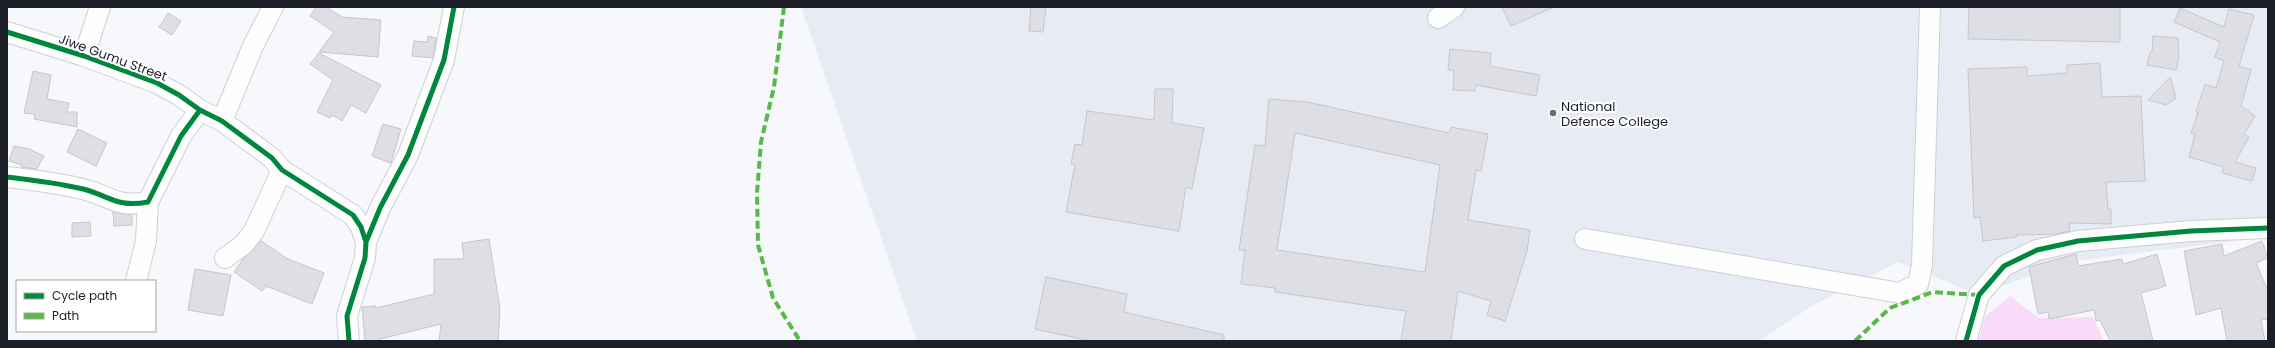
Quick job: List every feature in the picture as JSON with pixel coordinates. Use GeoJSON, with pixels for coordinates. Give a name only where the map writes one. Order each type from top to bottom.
{"type":"FeatureCollection","features":[{"type":"Feature","properties":{"kind":"street"},"geometry":{"type":"LineString","coordinates":[[84,56],[100,7]]}},
{"type":"Feature","properties":{"kind":"street"},"geometry":{"type":"LineString","coordinates":[[222,121],[253,46],[273,7]]}},
{"type":"Feature","properties":{"kind":"street"},"geometry":{"type":"LineString","coordinates":[[366,242],[380,208],[408,155],[444,60],[454,7]]}},
{"type":"Feature","properties":{"kind":"street"},"geometry":{"type":"LineString","coordinates":[[1438,18],[1454,7]]}},
{"type":"Feature","properties":{"kind":"street"},"geometry":{"type":"LineString","coordinates":[[1585,239],[1900,293],[1909,290],[1918,284],[1922,266],[1930,7]]}},
{"type":"Feature","properties":{"kind":"street","name":"Jiwe Gumu Street"},"geometry":{"type":"LineString","coordinates":[[7,32],[84,56],[157,83],[179,95],[200,110],[222,121],[272,158],[282,170],[353,215],[362,227],[366,242],[365,258],[347,316],[349,341]]}},
{"type":"Feature","properties":{"kind":"street"},"geometry":{"type":"LineString","coordinates":[[136,280],[146,241],[148,202],[180,136],[200,110]]}},
{"type":"Feature","properties":{"kind":"street"},"geometry":{"type":"LineString","coordinates":[[225,258],[244,244],[254,231],[282,170]]}},
{"type":"Feature","properties":{"kind":"street"},"geometry":{"type":"LineString","coordinates":[[7,177],[51,182],[85,189],[112,201],[131,205],[148,202]]}},
{"type":"Feature","properties":{"kind":"street"},"geometry":{"type":"LineString","coordinates":[[1966,341],[1979,295],[2004,266],[2037,250],[2078,241],[2191,231],[2268,228]]}},
{"type":"Feature","properties":{"kind":"shaded area","name":"National Defence College"},"geometry":{"type":"Polygon","coordinates":[[[801,7],[2268,7],[2268,237],[2066,262],[1979,295],[1898,262],[1815,304],[1759,341],[917,341],[801,7]]]}},
{"type":"Feature","properties":{"kind":"shaded area"},"geometry":{"type":"Polygon","coordinates":[[[2010,296],[2039,318],[2093,317],[2104,341],[1978,341],[1985,317],[2010,296]]]}},
{"type":"Feature","properties":{"kind":"building"},"geometry":{"type":"Polygon","coordinates":[[[316,7],[326,7],[342,17],[381,20],[378,57],[319,52],[334,32],[310,16],[316,7]]]}},
{"type":"Feature","properties":{"kind":"building"},"geometry":{"type":"Polygon","coordinates":[[[1031,7],[1046,7],[1043,32],[1029,31],[1031,7]]]}},
{"type":"Feature","properties":{"kind":"building"},"geometry":{"type":"Polygon","coordinates":[[[1502,7],[1554,7],[1511,26],[1502,7]]]}},
{"type":"Feature","properties":{"kind":"building"},"geometry":{"type":"Polygon","coordinates":[[[1969,7],[2120,7],[2120,42],[1968,39],[1969,7]]]}},
{"type":"Feature","properties":{"kind":"building"},"geometry":{"type":"Polygon","coordinates":[[[2180,8],[2224,27],[2229,9],[2254,15],[2239,66],[2251,70],[2241,106],[2255,116],[2244,134],[2249,137],[2235,162],[2256,168],[2252,181],[2222,173],[2224,167],[2189,157],[2195,135],[2191,133],[2198,113],[2196,112],[2205,84],[2216,88],[2224,61],[2215,57],[2220,42],[2174,22],[2180,8]]]}},
{"type":"Feature","properties":{"kind":"building"},"geometry":{"type":"Polygon","coordinates":[[[168,13],[181,21],[172,35],[159,27],[168,13]]]}},
{"type":"Feature","properties":{"kind":"building"},"geometry":{"type":"Polygon","coordinates":[[[428,36],[436,38],[433,58],[412,56],[414,41],[427,42],[428,36]]]}},
{"type":"Feature","properties":{"kind":"building"},"geometry":{"type":"Polygon","coordinates":[[[2153,36],[2178,38],[2179,57],[2176,70],[2147,65],[2150,52],[2152,52],[2153,36]]]}},
{"type":"Feature","properties":{"kind":"building"},"geometry":{"type":"Polygon","coordinates":[[[1450,49],[1491,53],[1490,66],[1540,75],[1536,96],[1476,85],[1475,91],[1453,90],[1454,70],[1448,70],[1450,49]]]}},
{"type":"Feature","properties":{"kind":"building"},"geometry":{"type":"Polygon","coordinates":[[[319,53],[381,85],[366,113],[351,105],[342,121],[332,115],[330,118],[317,112],[333,80],[310,64],[319,53]]]}},
{"type":"Feature","properties":{"kind":"building"},"geometry":{"type":"Polygon","coordinates":[[[2100,63],[2102,97],[2141,96],[2145,181],[2106,182],[2108,209],[2111,209],[2111,224],[2069,223],[2070,231],[2056,234],[2016,235],[2017,237],[1983,241],[1980,217],[1974,218],[1968,69],[2027,67],[2027,76],[2067,73],[2067,65],[2100,63]]]}},
{"type":"Feature","properties":{"kind":"building"},"geometry":{"type":"Polygon","coordinates":[[[33,71],[51,75],[47,99],[69,103],[67,112],[77,112],[77,127],[34,119],[35,114],[24,113],[33,71]]]}},
{"type":"Feature","properties":{"kind":"building"},"geometry":{"type":"Polygon","coordinates":[[[2170,77],[2176,98],[2166,105],[2148,100],[2170,77]]]}},
{"type":"Feature","properties":{"kind":"building"},"geometry":{"type":"Polygon","coordinates":[[[1155,89],[1173,89],[1172,123],[1204,128],[1192,189],[1186,187],[1179,231],[1066,212],[1075,165],[1071,164],[1075,144],[1082,145],[1087,111],[1154,120],[1155,89]]]}},
{"type":"Feature","properties":{"kind":"building"},"geometry":{"type":"Polygon","coordinates":[[[1269,99],[1307,102],[1449,133],[1451,127],[1488,134],[1481,171],[1476,170],[1468,220],[1530,230],[1527,251],[1505,321],[1487,315],[1491,301],[1458,291],[1451,341],[1401,341],[1406,311],[1275,292],[1275,288],[1241,284],[1245,250],[1239,250],[1255,145],[1265,146],[1269,99]],[[1295,133],[1277,250],[1425,272],[1440,165],[1295,133]]]}},
{"type":"Feature","properties":{"kind":"building"},"geometry":{"type":"Polygon","coordinates":[[[383,124],[401,129],[391,163],[372,156],[383,124]]]}},
{"type":"Feature","properties":{"kind":"building"},"geometry":{"type":"Polygon","coordinates":[[[78,129],[107,143],[96,166],[67,152],[78,129]]]}},
{"type":"Feature","properties":{"kind":"building"},"geometry":{"type":"Polygon","coordinates":[[[14,146],[29,149],[44,156],[37,169],[21,167],[22,165],[9,161],[14,146]]]}},
{"type":"Feature","properties":{"kind":"building"},"geometry":{"type":"Polygon","coordinates":[[[113,212],[132,215],[132,225],[114,226],[113,212]]]}},
{"type":"Feature","properties":{"kind":"building"},"geometry":{"type":"Polygon","coordinates":[[[90,222],[91,236],[72,237],[72,223],[90,222]]]}},
{"type":"Feature","properties":{"kind":"building"},"geometry":{"type":"Polygon","coordinates":[[[489,239],[500,309],[498,341],[439,341],[441,324],[380,339],[380,341],[365,341],[362,307],[376,306],[376,308],[434,294],[434,259],[464,259],[462,243],[489,239]]]}},
{"type":"Feature","properties":{"kind":"building"},"geometry":{"type":"Polygon","coordinates":[[[261,241],[288,259],[324,273],[312,304],[266,286],[262,291],[234,272],[243,259],[261,241]]]}},
{"type":"Feature","properties":{"kind":"building"},"geometry":{"type":"Polygon","coordinates":[[[2262,241],[2268,258],[2256,263],[2268,291],[2268,319],[2261,320],[2265,341],[2227,341],[2221,308],[2196,315],[2184,251],[2222,244],[2224,256],[2262,241]]]}},
{"type":"Feature","properties":{"kind":"building"},"geometry":{"type":"Polygon","coordinates":[[[2076,254],[2078,266],[2122,259],[2123,264],[2157,254],[2166,286],[2141,293],[2153,341],[2110,341],[2100,320],[2096,321],[2094,310],[2049,319],[2048,312],[2038,314],[2029,267],[2076,254]]]}},
{"type":"Feature","properties":{"kind":"building"},"geometry":{"type":"Polygon","coordinates":[[[195,269],[231,275],[223,316],[188,310],[195,269]]]}},
{"type":"Feature","properties":{"kind":"building"},"geometry":{"type":"Polygon","coordinates":[[[1046,277],[1127,294],[1124,312],[1224,335],[1224,341],[1091,341],[1035,329],[1046,277]]]}},
{"type":"Feature","properties":{"kind":"marked path"},"geometry":{"type":"LineString","coordinates":[[784,7],[774,87],[761,142],[757,193],[758,245],[773,298],[800,341]]}},
{"type":"Feature","properties":{"kind":"marked path"},"geometry":{"type":"LineString","coordinates":[[1855,341],[1890,308],[1933,292],[1979,295]]}},
{"type":"Feature","properties":{"kind":"cycle path"},"geometry":{"type":"LineString","coordinates":[[366,242],[380,208],[408,155],[444,60],[454,7]]}},
{"type":"Feature","properties":{"kind":"cycle path"},"geometry":{"type":"LineString","coordinates":[[7,32],[84,56],[157,83],[179,95],[200,110],[222,121],[272,158],[282,170],[353,215],[361,227],[366,242],[365,258],[347,316],[349,341]]}},
{"type":"Feature","properties":{"kind":"cycle path"},"geometry":{"type":"LineString","coordinates":[[7,177],[74,187],[121,202],[148,202],[181,136],[200,110]]}},
{"type":"Feature","properties":{"kind":"cycle path"},"geometry":{"type":"LineString","coordinates":[[1966,341],[1979,295],[2004,266],[2037,250],[2078,241],[2191,231],[2268,228]]}},
{"type":"Feature","properties":{"kind":"place","name":"National Defence College"},"geometry":{"type":"Point","coordinates":[1553,113]}}]}
